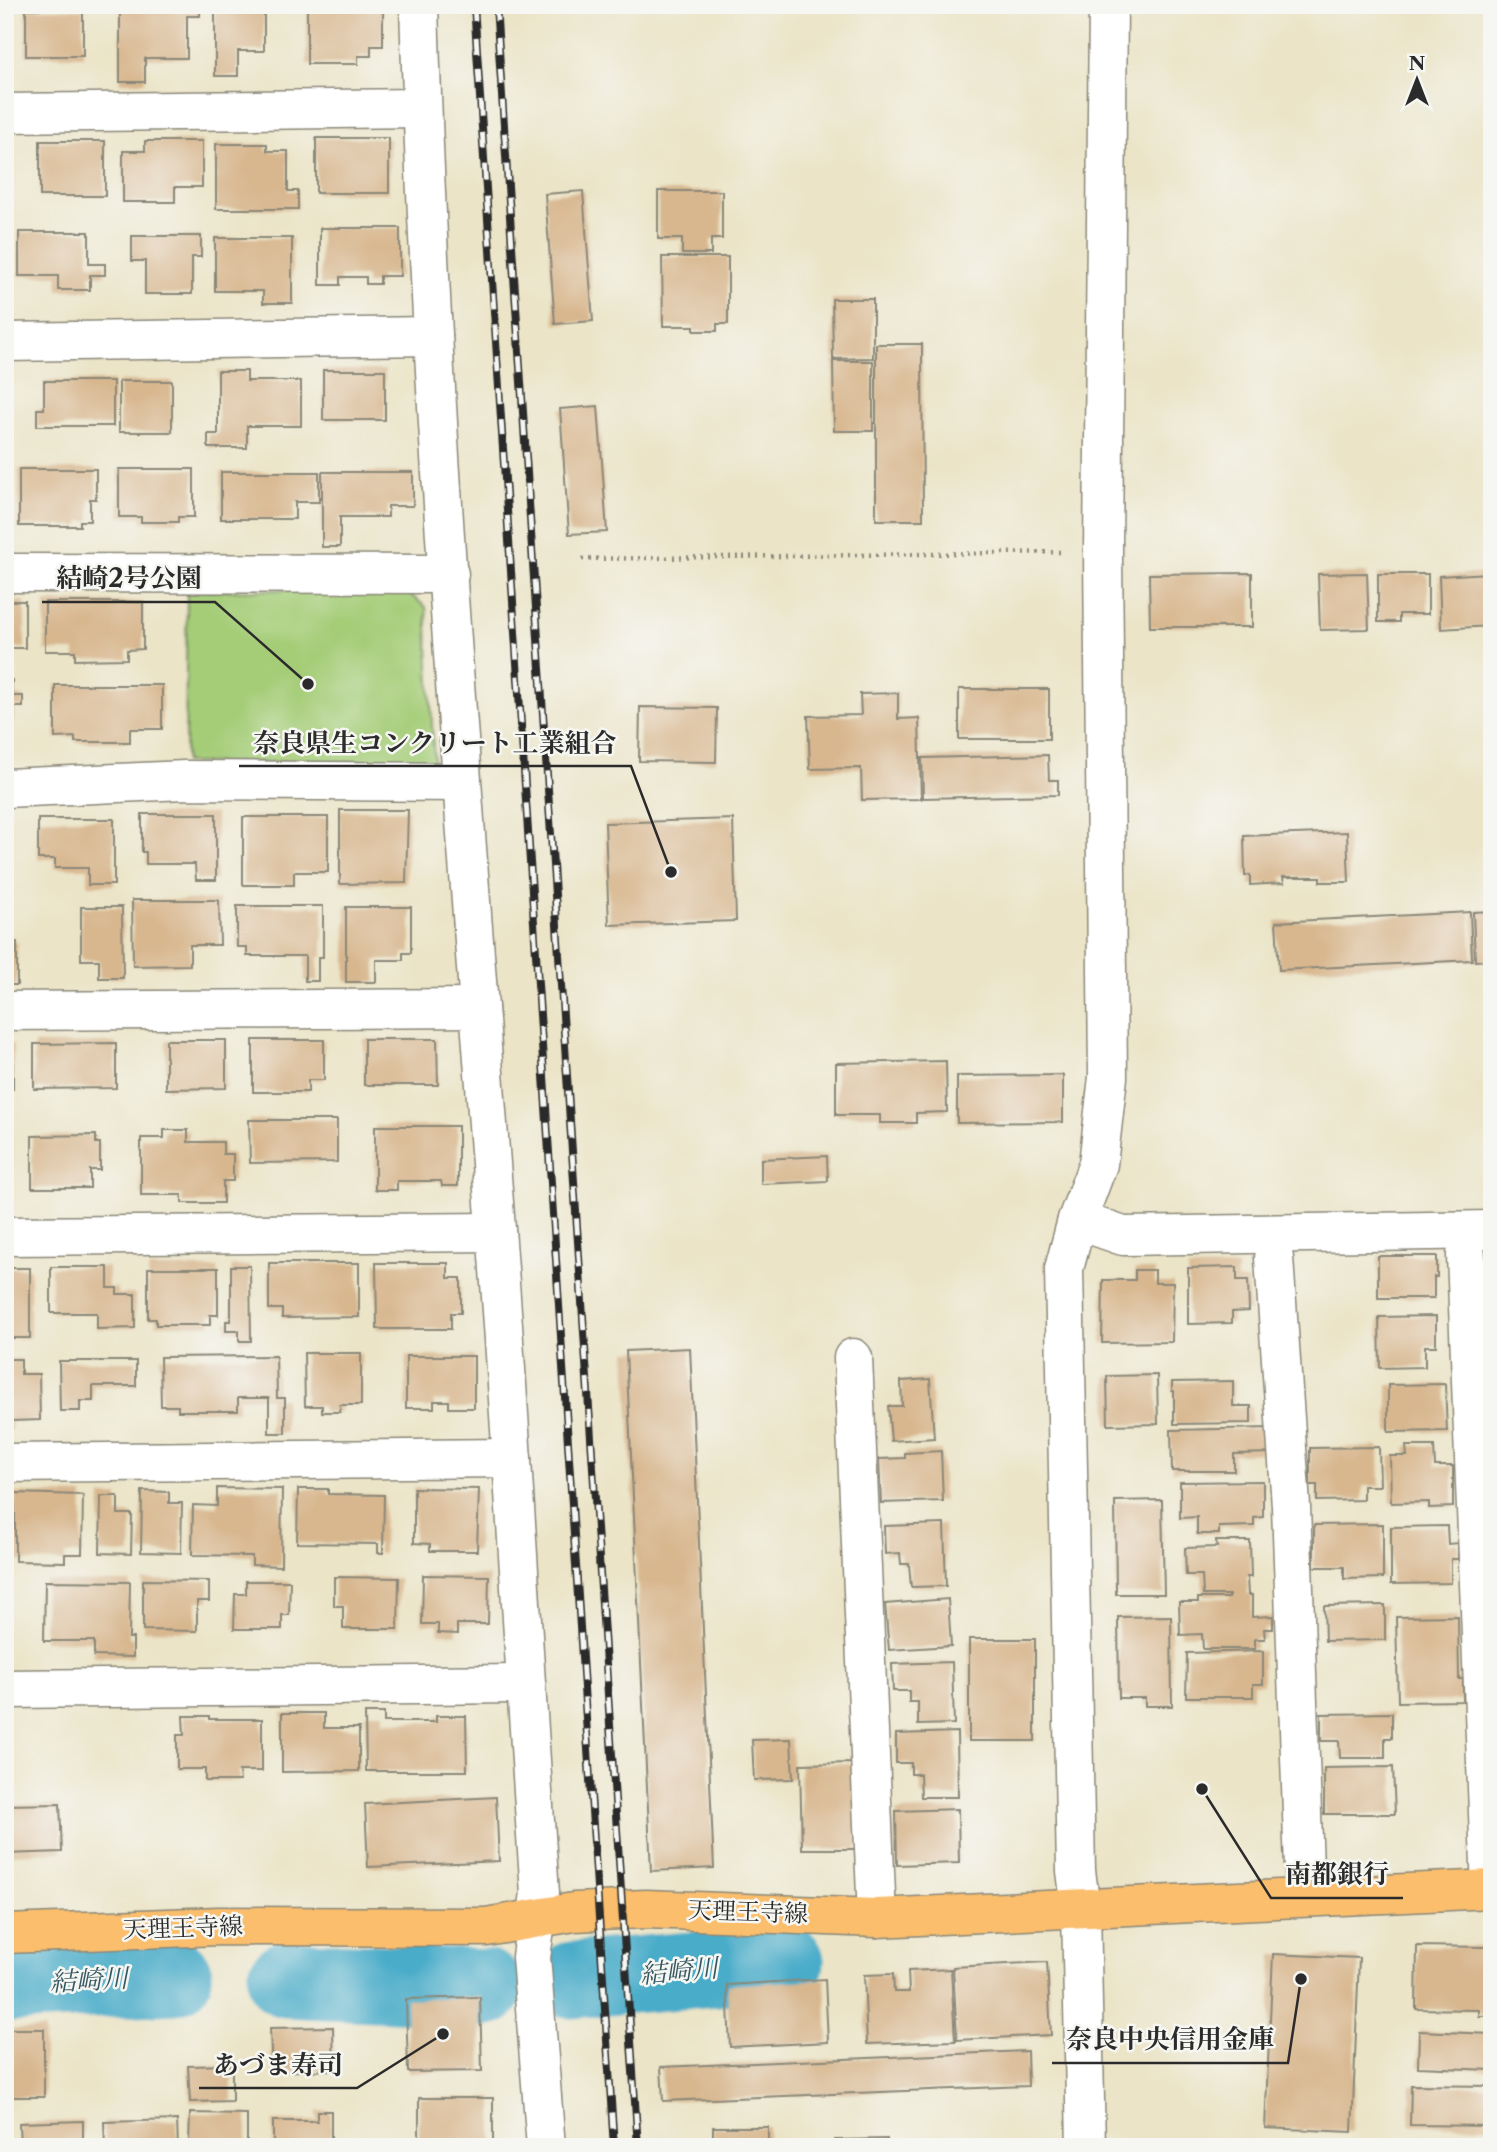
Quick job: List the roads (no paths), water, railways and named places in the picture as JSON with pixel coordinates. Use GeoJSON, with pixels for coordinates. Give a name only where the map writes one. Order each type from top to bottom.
{"type":"FeatureCollection","features":[{"type":"Feature","properties":{"kind":"main road","name":"天理王寺線"},"geometry":{"type":"LineString","coordinates":[[5,1934],[219,1926],[486,1927],[598,1910],[646,1909],[877,1918],[1491,1889]]}},
{"type":"Feature","properties":{"kind":"street"},"geometry":{"type":"LineString","coordinates":[[419,5],[433,337],[461,782],[496,1232],[540,1893],[531,1957],[546,2147]]}},
{"type":"Feature","properties":{"kind":"street"},"geometry":{"type":"LineString","coordinates":[[1086,2147],[1081,1909],[1076,1871],[1064,1269],[1077,1220],[1098,1164],[1108,1077],[1103,551],[1108,5]]}},
{"type":"Feature","properties":{"kind":"street"},"geometry":{"type":"LineString","coordinates":[[5,113],[422,108]]}},
{"type":"Feature","properties":{"kind":"street"},"geometry":{"type":"LineString","coordinates":[[5,342],[433,337]]}},
{"type":"Feature","properties":{"kind":"street"},"geometry":{"type":"LineString","coordinates":[[5,573],[449,575]]}},
{"type":"Feature","properties":{"kind":"street"},"geometry":{"type":"LineString","coordinates":[[5,788],[185,780],[461,782]]}},
{"type":"Feature","properties":{"kind":"street"},"geometry":{"type":"LineString","coordinates":[[5,1011],[479,1007]]}},
{"type":"Feature","properties":{"kind":"street"},"geometry":{"type":"LineString","coordinates":[[1077,1220],[1123,1236],[1479,1242],[1491,1889]]}},
{"type":"Feature","properties":{"kind":"street"},"geometry":{"type":"LineString","coordinates":[[5,1236],[496,1232]]}},
{"type":"Feature","properties":{"kind":"street"},"geometry":{"type":"LineString","coordinates":[[1274,1258],[1291,1506],[1305,1897]]}},
{"type":"Feature","properties":{"kind":"street"},"geometry":{"type":"LineString","coordinates":[[853,1358],[877,1918]]}},
{"type":"Feature","properties":{"kind":"street"},"geometry":{"type":"LineString","coordinates":[[5,1463],[512,1458]]}},
{"type":"Feature","properties":{"kind":"street"},"geometry":{"type":"LineString","coordinates":[[5,1689],[525,1684]]}},
{"type":"Feature","properties":{"kind":"waterway","name":"結崎川"},"geometry":{"type":"LineString","coordinates":[[572,1980],[786,1962]]}},
{"type":"Feature","properties":{"kind":"waterway","name":"結崎川"},"geometry":{"type":"LineString","coordinates":[[5,1984],[174,1976]]}},
{"type":"Feature","properties":{"kind":"waterway","name":"結崎川"},"geometry":{"type":"LineString","coordinates":[[286,1979],[486,1988]]}},
{"type":"Feature","properties":{"kind":"railway"},"geometry":{"type":"LineString","coordinates":[[474,5],[614,2147]]}},
{"type":"Feature","properties":{"kind":"railway"},"geometry":{"type":"LineString","coordinates":[[496,5],[638,2147]]}},
{"type":"Feature","properties":{"kind":"place","name":"結崎2号公園"},"geometry":{"type":"Point","coordinates":[308,684]}},
{"type":"Feature","properties":{"kind":"place","name":"奈良県生コンクリート工業組合"},"geometry":{"type":"Point","coordinates":[671,872]}},
{"type":"Feature","properties":{"kind":"place","name":"南都銀行"},"geometry":{"type":"Point","coordinates":[1202,1789]}},
{"type":"Feature","properties":{"kind":"place","name":"奈良中央信用金庫"},"geometry":{"type":"Point","coordinates":[1301,1979]}},
{"type":"Feature","properties":{"kind":"place","name":"あづま寿司"},"geometry":{"type":"Point","coordinates":[443,2034]}}]}
